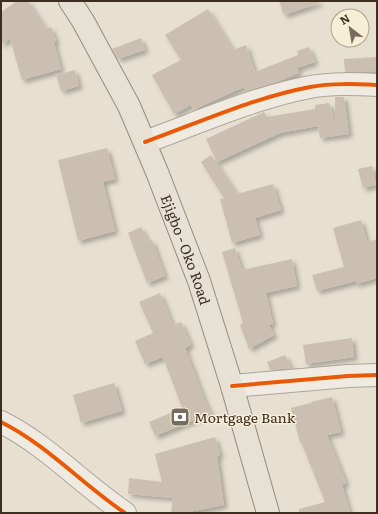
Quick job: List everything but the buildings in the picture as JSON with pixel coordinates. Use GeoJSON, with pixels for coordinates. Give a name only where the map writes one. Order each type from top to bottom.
{"type":"FeatureCollection","features":[{"type":"Feature","properties":{"kind":"main road","name":"Ejigbo - Oko Road"},"geometry":{"type":"LineString","coordinates":[[70,1],[83,21],[129,106],[145,142],[199,281],[232,386],[268,513]]}},
{"type":"Feature","properties":{"kind":"street"},"geometry":{"type":"LineString","coordinates":[[145,142],[255,100],[311,87],[342,84],[377,85]]}},
{"type":"Feature","properties":{"kind":"street"},"geometry":{"type":"LineString","coordinates":[[232,386],[377,375]]}},
{"type":"Feature","properties":{"kind":"street"},"geometry":{"type":"LineString","coordinates":[[1,422],[19,431],[48,452],[125,513]]}},
{"type":"Feature","properties":{"kind":"cycle path"},"geometry":{"type":"LineString","coordinates":[[145,142],[268,97],[310,87],[327,85],[377,85]]}},
{"type":"Feature","properties":{"kind":"cycle path"},"geometry":{"type":"LineString","coordinates":[[232,386],[377,375]]}},
{"type":"Feature","properties":{"kind":"cycle path"},"geometry":{"type":"LineString","coordinates":[[1,422],[18,431],[49,453],[109,502],[125,513]]}},
{"type":"Feature","properties":{"kind":"place","name":"Mortgage Bank"},"geometry":{"type":"Point","coordinates":[180,417]}}]}
